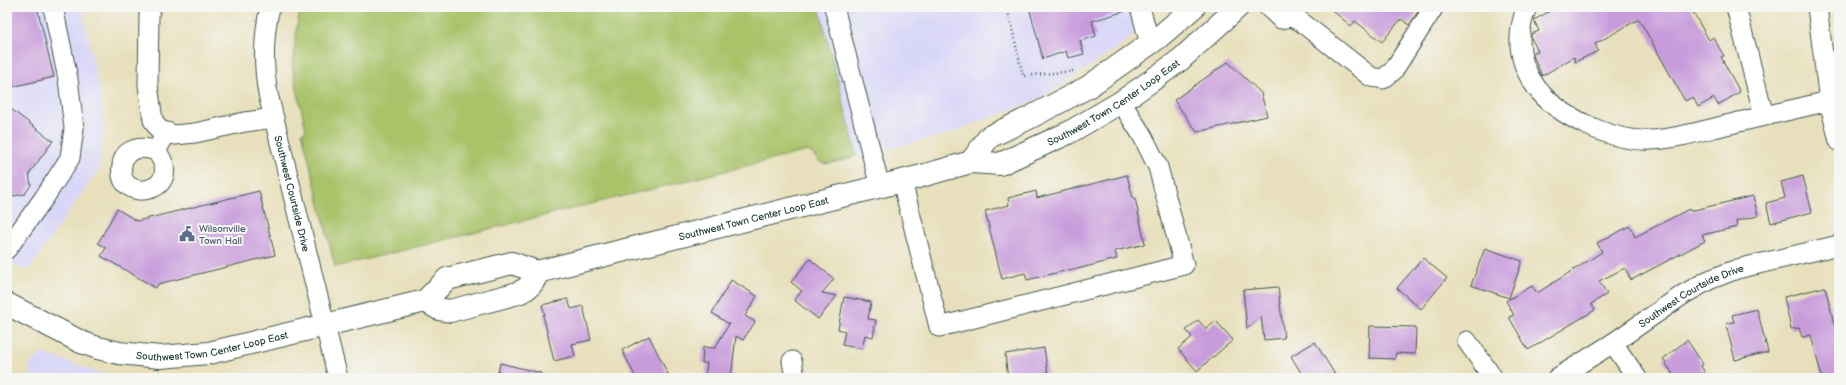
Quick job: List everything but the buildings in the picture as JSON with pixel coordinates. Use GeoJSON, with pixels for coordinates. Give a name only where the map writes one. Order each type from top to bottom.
{"type":"FeatureCollection","features":[{"type":"Feature","properties":{"kind":"main road"},"geometry":{"type":"LineString","coordinates":[[971,162],[989,137],[1029,118],[1088,86],[1150,44],[1194,7]]}},
{"type":"Feature","properties":{"kind":"main road","name":"Southwest Town Center Loop East"},"geometry":{"type":"LineString","coordinates":[[7,304],[86,344],[119,354],[178,357],[209,353],[425,301],[447,280],[512,263],[537,272],[880,187],[971,162],[1000,164],[1068,133],[1121,102],[1180,60],[1238,7]]}},
{"type":"Feature","properties":{"kind":"main road"},"geometry":{"type":"LineString","coordinates":[[425,301],[439,309],[450,311],[525,290],[533,283],[537,272]]}},
{"type":"Feature","properties":{"kind":"street"},"geometry":{"type":"LineString","coordinates":[[7,249],[13,229],[70,158],[74,128],[68,79],[53,7]]}},
{"type":"Feature","properties":{"kind":"street"},"geometry":{"type":"LineString","coordinates":[[151,7],[149,15],[149,92],[153,120],[159,130],[175,135],[195,133],[245,122],[274,118]]}},
{"type":"Feature","properties":{"kind":"street","name":"Southwest Courtside Drive"},"geometry":{"type":"LineString","coordinates":[[270,7],[265,30],[265,75],[274,118],[338,378]]}},
{"type":"Feature","properties":{"kind":"street"},"geometry":{"type":"LineString","coordinates":[[1140,7],[1150,44]]}},
{"type":"Feature","properties":{"kind":"street"},"geometry":{"type":"LineString","coordinates":[[1268,7],[1281,19],[1291,17],[1300,20],[1371,77],[1383,79],[1393,71],[1434,7]]}},
{"type":"Feature","properties":{"kind":"street"},"geometry":{"type":"LineString","coordinates":[[1527,7],[1519,32],[1521,58],[1526,73],[1540,93],[1554,107],[1574,118],[1596,128],[1634,140],[1651,140],[1676,137],[1764,116],[1834,102]]}},
{"type":"Feature","properties":{"kind":"street"},"geometry":{"type":"LineString","coordinates":[[1736,7],[1764,116]]}},
{"type":"Feature","properties":{"kind":"street"},"geometry":{"type":"LineString","coordinates":[[1817,7],[1834,102],[1839,140]]}},
{"type":"Feature","properties":{"kind":"street"},"geometry":{"type":"LineString","coordinates":[[835,8],[880,187]]}},
{"type":"Feature","properties":{"kind":"street"},"geometry":{"type":"LineString","coordinates":[[902,181],[939,327],[1184,266],[1158,167],[1142,135],[1121,102]]}},
{"type":"Feature","properties":{"kind":"street"},"geometry":{"type":"LineString","coordinates":[[156,151],[167,132]]}},
{"type":"Feature","properties":{"kind":"street","name":"Southwest Courtside Drive"},"geometry":{"type":"LineString","coordinates":[[1557,378],[1684,294],[1709,280],[1737,269],[1839,245]]}},
{"type":"Feature","properties":{"kind":"street"},"geometry":{"type":"LineString","coordinates":[[1467,341],[1493,378]]}},
{"type":"Feature","properties":{"kind":"street"},"geometry":{"type":"LineString","coordinates":[[1613,342],[1637,378]]}},
{"type":"Feature","properties":{"kind":"path"},"geometry":{"type":"LineString","coordinates":[[1007,7],[1023,76],[1079,71]]}},
{"type":"Feature","properties":{"kind":"shaded area"},"geometry":{"type":"Polygon","coordinates":[[[7,7],[82,7],[101,99],[103,124],[102,147],[98,170],[28,271],[7,262],[7,7]]]}},
{"type":"Feature","properties":{"kind":"shaded area"},"geometry":{"type":"Polygon","coordinates":[[[819,7],[1146,7],[1150,22],[1119,47],[1037,100],[945,135],[857,156],[819,7]]]}},
{"type":"Feature","properties":{"kind":"shaded area"},"geometry":{"type":"Polygon","coordinates":[[[42,353],[115,378],[32,378],[29,368],[31,363],[42,353]]]}},
{"type":"Feature","properties":{"kind":"green space"},"geometry":{"type":"Polygon","coordinates":[[[302,7],[819,7],[857,156],[834,163],[825,164],[820,162],[807,151],[335,267],[302,132],[306,131],[292,66],[298,19],[302,7]]]}},
{"type":"Feature","properties":{"kind":"place","name":"Wilsonville Town Hall"},"geometry":{"type":"Point","coordinates":[187,234]}}]}
